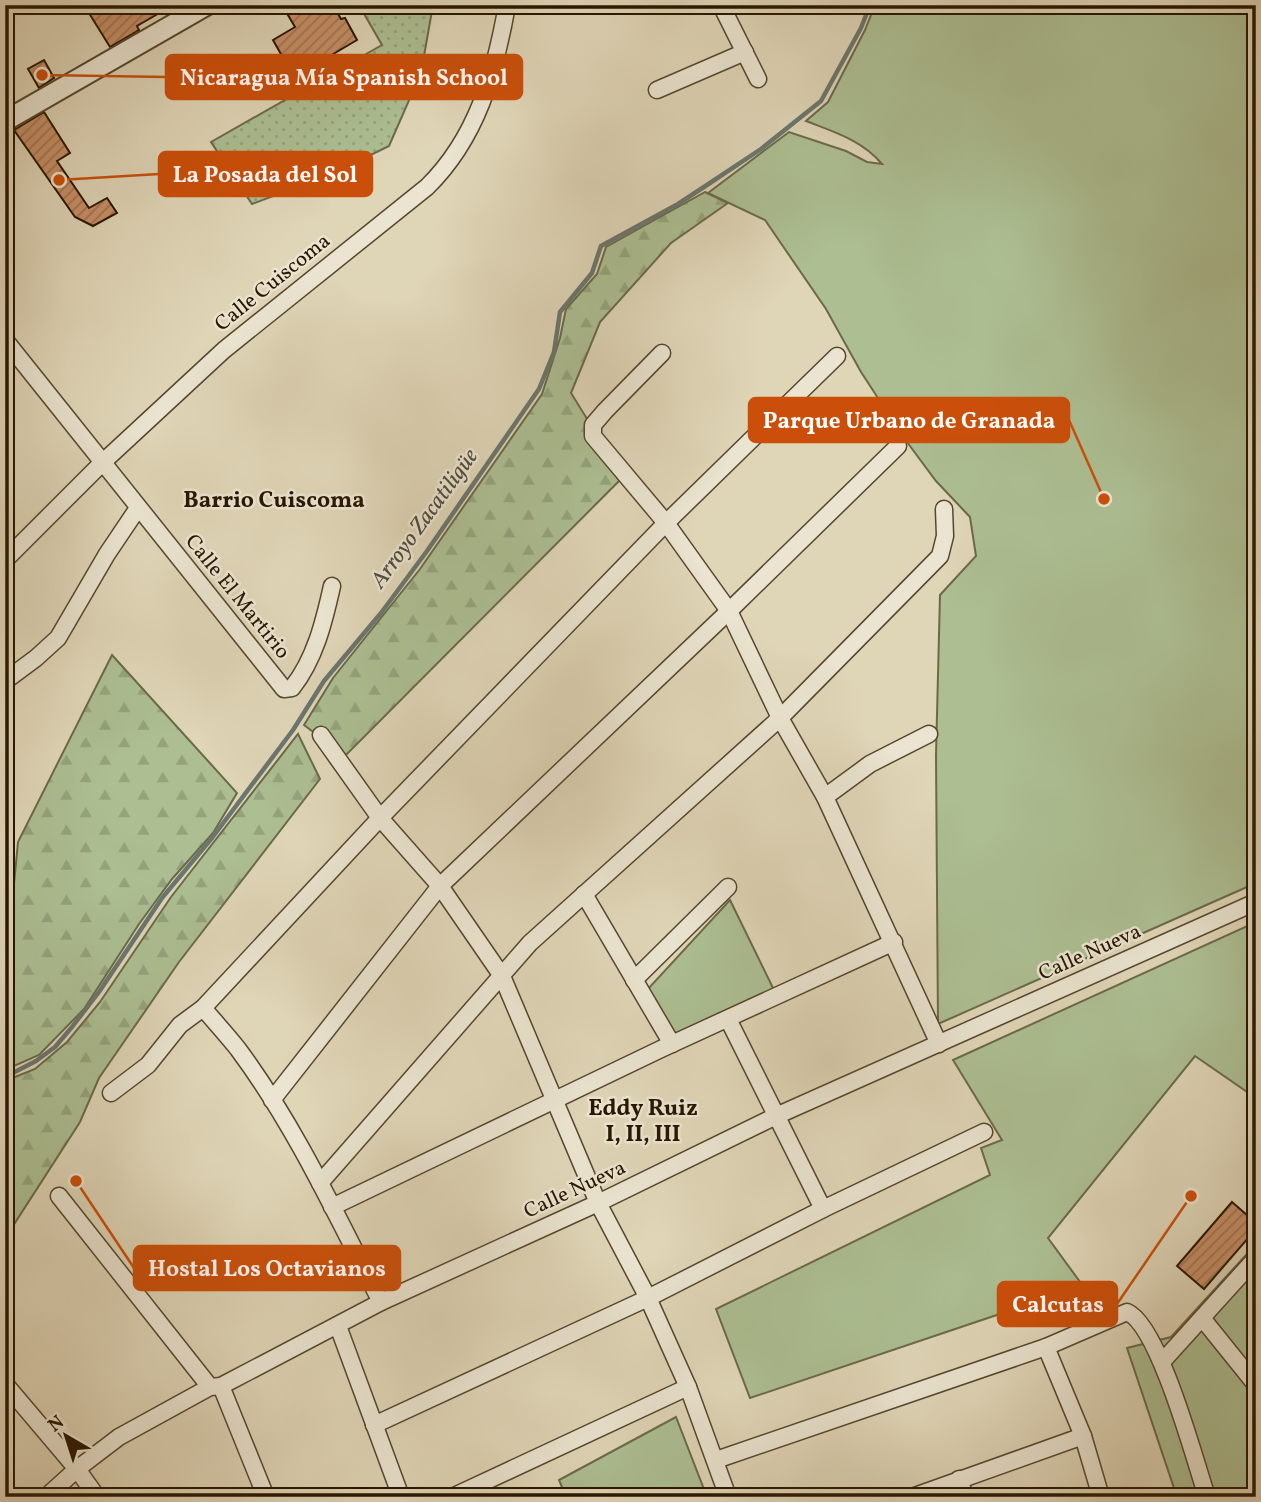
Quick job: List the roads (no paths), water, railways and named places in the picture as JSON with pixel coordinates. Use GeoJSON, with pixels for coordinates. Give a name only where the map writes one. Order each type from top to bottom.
{"type":"FeatureCollection","features":[{"type":"Feature","properties":{"kind":"street"},"geometry":{"type":"LineString","coordinates":[[5,121],[207,5]]}},
{"type":"Feature","properties":{"kind":"street","name":"Calle Cuiscoma"},"geometry":{"type":"LineString","coordinates":[[5,560],[102,463],[224,350],[427,187],[446,168],[470,132],[488,92],[507,5]]}},
{"type":"Feature","properties":{"kind":"street"},"geometry":{"type":"LineString","coordinates":[[721,5],[758,79]]}},
{"type":"Feature","properties":{"kind":"street"},"geometry":{"type":"LineString","coordinates":[[657,90],[745,51]]}},
{"type":"Feature","properties":{"kind":"street","name":"Calle El Martirio"},"geometry":{"type":"LineString","coordinates":[[5,340],[284,689],[292,688],[302,676],[324,625],[332,586]]}},
{"type":"Feature","properties":{"kind":"street"},"geometry":{"type":"LineString","coordinates":[[662,354],[593,425],[593,436],[666,523],[729,611],[780,718],[825,797],[939,1044]]}},
{"type":"Feature","properties":{"kind":"street"},"geometry":{"type":"LineString","coordinates":[[111,1093],[148,1065],[180,1025],[203,1008],[380,818],[666,523],[837,356]]}},
{"type":"Feature","properties":{"kind":"street"},"geometry":{"type":"LineString","coordinates":[[272,1100],[440,886],[898,446]]}},
{"type":"Feature","properties":{"kind":"street"},"geometry":{"type":"LineString","coordinates":[[5,681],[58,638],[107,554],[138,508]]}},
{"type":"Feature","properties":{"kind":"street"},"geometry":{"type":"LineString","coordinates":[[320,1183],[530,943],[780,718],[940,556],[945,536],[944,509]]}},
{"type":"Feature","properties":{"kind":"street"},"geometry":{"type":"LineString","coordinates":[[825,797],[870,764],[929,734]]}},
{"type":"Feature","properties":{"kind":"street"},"geometry":{"type":"LineString","coordinates":[[321,735],[380,818],[440,886],[502,976],[598,1203],[648,1298],[688,1387],[728,1497]]}},
{"type":"Feature","properties":{"kind":"street"},"geometry":{"type":"LineString","coordinates":[[634,981],[728,887]]}},
{"type":"Feature","properties":{"kind":"street"},"geometry":{"type":"LineString","coordinates":[[584,894],[672,1044]]}},
{"type":"Feature","properties":{"kind":"street","name":"Calle Nueva"},"geometry":{"type":"LineString","coordinates":[[46,1497],[119,1437],[381,1302],[598,1203],[776,1116],[1256,902]]}},
{"type":"Feature","properties":{"kind":"street"},"geometry":{"type":"LineString","coordinates":[[332,1207],[672,1044],[894,942]]}},
{"type":"Feature","properties":{"kind":"street"},"geometry":{"type":"LineString","coordinates":[[203,1008],[238,1049],[272,1100],[320,1183],[381,1302]]}},
{"type":"Feature","properties":{"kind":"street"},"geometry":{"type":"LineString","coordinates":[[728,1019],[823,1209]]}},
{"type":"Feature","properties":{"kind":"street"},"geometry":{"type":"LineString","coordinates":[[374,1425],[648,1298],[823,1209],[984,1132]]}},
{"type":"Feature","properties":{"kind":"street"},"geometry":{"type":"LineString","coordinates":[[59,1196],[216,1386],[266,1497]]}},
{"type":"Feature","properties":{"kind":"street"},"geometry":{"type":"LineString","coordinates":[[1162,1362],[1255,1259]]}},
{"type":"Feature","properties":{"kind":"street"},"geometry":{"type":"LineString","coordinates":[[716,1460],[1046,1347],[1127,1312],[1142,1326],[1162,1362],[1207,1497]]}},
{"type":"Feature","properties":{"kind":"street"},"geometry":{"type":"LineString","coordinates":[[1202,1318],[1256,1385]]}},
{"type":"Feature","properties":{"kind":"street"},"geometry":{"type":"LineString","coordinates":[[338,1326],[401,1497]]}},
{"type":"Feature","properties":{"kind":"street"},"geometry":{"type":"LineString","coordinates":[[1046,1347],[1083,1436],[1101,1497]]}},
{"type":"Feature","properties":{"kind":"street"},"geometry":{"type":"LineString","coordinates":[[5,1384],[77,1469],[97,1497]]}},
{"type":"Feature","properties":{"kind":"street"},"geometry":{"type":"LineString","coordinates":[[452,1497],[688,1387]]}},
{"type":"Feature","properties":{"kind":"street"},"geometry":{"type":"LineString","coordinates":[[912,1497],[1083,1436]]}},
{"type":"Feature","properties":{"kind":"street"},"geometry":{"type":"LineString","coordinates":[[959,1479],[965,1497]]}},
{"type":"Feature","properties":{"kind":"waterway","name":"Arroyo Zacatiligüe"},"geometry":{"type":"LineString","coordinates":[[5,1077],[36,1061],[55,1047],[72,1027],[99,992],[162,898],[212,838],[293,730],[324,681],[381,613],[427,551],[539,389],[554,352],[560,312],[592,273],[601,246],[678,204],[710,183],[761,149],[821,101],[861,28],[870,5]]}},
{"type":"Feature","properties":{"kind":"place","name":"Nicaragua Mía Spanish School"},"geometry":{"type":"Point","coordinates":[42,75]}},
{"type":"Feature","properties":{"kind":"place","name":"La Posada del Sol"},"geometry":{"type":"Point","coordinates":[59,180]}},
{"type":"Feature","properties":{"kind":"place","name":"Parque Urbano de Granada"},"geometry":{"type":"Point","coordinates":[1104,499]}},
{"type":"Feature","properties":{"kind":"place","name":"Hostal Los Octavianos"},"geometry":{"type":"Point","coordinates":[76,1181]}},
{"type":"Feature","properties":{"kind":"place","name":"Calcutas"},"geometry":{"type":"Point","coordinates":[1191,1196]}},
{"type":"Feature","properties":{"kind":"district","name":"Barrio Cuiscoma"},"geometry":{"type":"Point","coordinates":[274,501]}},
{"type":"Feature","properties":{"kind":"district","name":"Eddy Ruiz I, II, III"},"geometry":{"type":"Point","coordinates":[643,1122]}}]}
